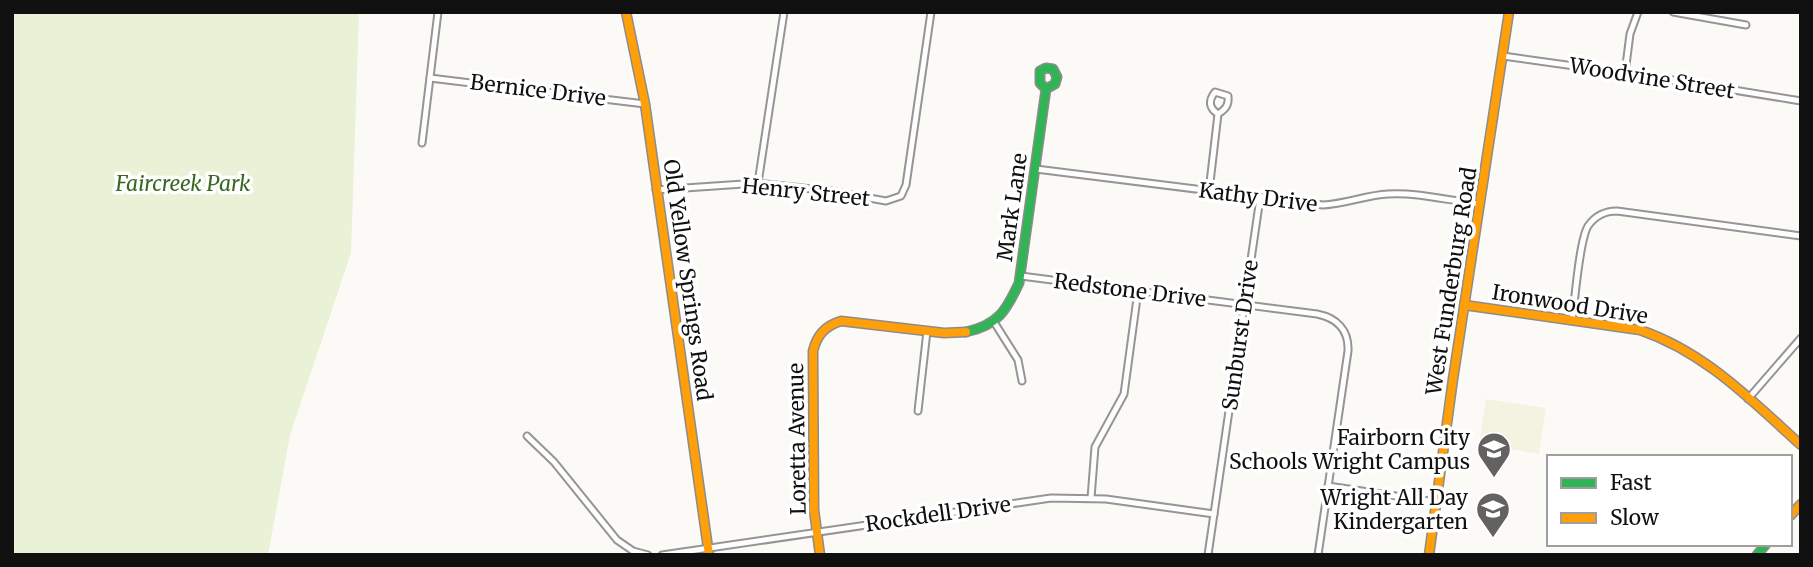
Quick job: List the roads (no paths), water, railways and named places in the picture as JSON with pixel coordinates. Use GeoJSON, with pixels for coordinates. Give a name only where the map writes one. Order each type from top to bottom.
{"type":"FeatureCollection","features":[{"type":"Feature","properties":{"kind":"street"},"geometry":{"type":"LineString","coordinates":[[422,143],[439,12]]}},
{"type":"Feature","properties":{"kind":"street","name":"Old Yellow Springs Road"},"geometry":{"type":"LineString","coordinates":[[626,12],[645,104],[709,552]]}},
{"type":"Feature","properties":{"kind":"street"},"geometry":{"type":"LineString","coordinates":[[758,183],[784,12]]}},
{"type":"Feature","properties":{"kind":"street","name":"Henry Street"},"geometry":{"type":"LineString","coordinates":[[656,190],[758,183],[887,201],[901,196],[906,185],[931,12]]}},
{"type":"Feature","properties":{"kind":"street","name":"West Funderburg Road"},"geometry":{"type":"LineString","coordinates":[[1429,555],[1509,12]]}},
{"type":"Feature","properties":{"kind":"street"},"geometry":{"type":"LineString","coordinates":[[1625,73],[1630,34],[1638,12]]}},
{"type":"Feature","properties":{"kind":"street"},"geometry":{"type":"LineString","coordinates":[[1672,12],[1746,25]]}},
{"type":"Feature","properties":{"kind":"street","name":"Woodvine Street"},"geometry":{"type":"LineString","coordinates":[[1503,56],[1801,101]]}},
{"type":"Feature","properties":{"kind":"street","name":"Bernice Drive"},"geometry":{"type":"LineString","coordinates":[[430,78],[645,104]]}},
{"type":"Feature","properties":{"kind":"street","name":"Mark Lane"},"geometry":{"type":"LineString","coordinates":[[994,322],[1012,302],[1021,276],[1046,89]]}},
{"type":"Feature","properties":{"kind":"street"},"geometry":{"type":"LineString","coordinates":[[1209,191],[1218,114]]}},
{"type":"Feature","properties":{"kind":"street","name":"Kathy Drive"},"geometry":{"type":"LineString","coordinates":[[1036,169],[1260,198],[1337,205],[1377,195],[1394,194],[1480,204]]}},
{"type":"Feature","properties":{"kind":"street","name":"Sunburst Drive"},"geometry":{"type":"LineString","coordinates":[[1208,555],[1260,198]]}},
{"type":"Feature","properties":{"kind":"street"},"geometry":{"type":"LineString","coordinates":[[1572,321],[1585,233],[1594,219],[1604,213],[1617,211],[1801,236]]}},
{"type":"Feature","properties":{"kind":"street","name":"Redstone Drive"},"geometry":{"type":"LineString","coordinates":[[1021,276],[1322,315],[1339,324],[1347,336],[1348,345],[1328,486]]}},
{"type":"Feature","properties":{"kind":"street"},"geometry":{"type":"LineString","coordinates":[[1091,498],[1095,447],[1124,394],[1138,291]]}},
{"type":"Feature","properties":{"kind":"street","name":"Ironwood Drive"},"geometry":{"type":"LineString","coordinates":[[1464,305],[1640,330],[1665,338],[1700,357],[1801,445]]}},
{"type":"Feature","properties":{"kind":"street","name":"Loretta Avenue"},"geometry":{"type":"LineString","coordinates":[[820,555],[814,510],[813,351],[817,338],[826,327],[846,321],[927,331]]}},
{"type":"Feature","properties":{"kind":"street"},"geometry":{"type":"LineString","coordinates":[[918,411],[927,331],[967,333],[994,322],[1018,359],[1022,381]]}},
{"type":"Feature","properties":{"kind":"street"},"geometry":{"type":"LineString","coordinates":[[1748,399],[1801,338]]}},
{"type":"Feature","properties":{"kind":"street"},"geometry":{"type":"LineString","coordinates":[[527,436],[562,471],[617,540],[633,551],[648,555]]}},
{"type":"Feature","properties":{"kind":"street"},"geometry":{"type":"LineString","coordinates":[[1318,555],[1328,486],[1436,502]]}},
{"type":"Feature","properties":{"kind":"street","name":"Rockdell Drive"},"geometry":{"type":"LineString","coordinates":[[662,555],[709,552],[816,532],[1040,499],[1091,498],[1214,514]]}},
{"type":"Feature","properties":{"kind":"place","name":"Fairborn City Schools Wright Campus"},"geometry":{"type":"Point","coordinates":[1494,479]}},
{"type":"Feature","properties":{"kind":"place","name":"Wright All Day Kindergarten"},"geometry":{"type":"Point","coordinates":[1493,539]}},
{"type":"Feature","properties":{"kind":"park label","name":"Faircreek Park"},"geometry":{"type":"Point","coordinates":[183,183]}}]}
